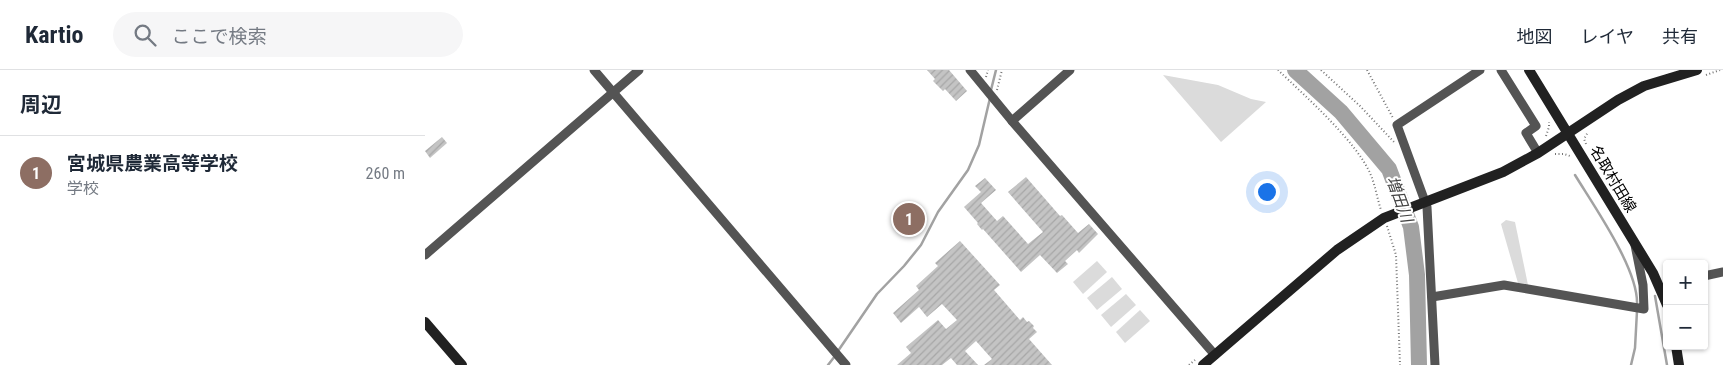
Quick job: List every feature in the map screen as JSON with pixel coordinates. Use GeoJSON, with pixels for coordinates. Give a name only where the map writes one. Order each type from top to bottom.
{"type":"FeatureCollection","features":[{"type":"Feature","properties":{"kind":"street"},"geometry":{"type":"LineString","coordinates":[[595,70],[846,365]]}},
{"type":"Feature","properties":{"kind":"street"},"geometry":{"type":"LineString","coordinates":[[425,255],[639,70]]}},
{"type":"Feature","properties":{"kind":"street"},"geometry":{"type":"LineString","coordinates":[[970,70],[1215,355]]}},
{"type":"Feature","properties":{"kind":"street"},"geometry":{"type":"LineString","coordinates":[[1012,121],[1070,70]]}},
{"type":"Feature","properties":{"kind":"street"},"geometry":{"type":"LineString","coordinates":[[1435,365],[1426,201],[1397,125],[1480,70]]}},
{"type":"Feature","properties":{"kind":"street"},"geometry":{"type":"LineString","coordinates":[[1501,70],[1537,126],[1526,133],[1538,153]]}},
{"type":"Feature","properties":{"kind":"street","name":"名取村田線"},"geometry":{"type":"LineString","coordinates":[[1529,70],[1663,286]]}},
{"type":"Feature","properties":{"kind":"street"},"geometry":{"type":"LineString","coordinates":[[1203,365],[1337,250],[1387,217],[1503,172],[1538,153],[1618,100],[1644,86],[1699,73]]}},
{"type":"Feature","properties":{"kind":"street"},"geometry":{"type":"LineString","coordinates":[[1432,298],[1504,285],[1645,308],[1643,285],[1635,244]]}},
{"type":"Feature","properties":{"kind":"street"},"geometry":{"type":"LineString","coordinates":[[1708,275],[1723,272]]}},
{"type":"Feature","properties":{"kind":"street"},"geometry":{"type":"LineString","coordinates":[[425,322],[462,365]]}},
{"type":"Feature","properties":{"kind":"street"},"geometry":{"type":"LineString","coordinates":[[1677,350],[1679,365]]}},
{"type":"Feature","properties":{"kind":"path"},"geometry":{"type":"LineString","coordinates":[[994,98],[1002,70]]}},
{"type":"Feature","properties":{"kind":"path"},"geometry":{"type":"LineString","coordinates":[[1278,70],[1347,139],[1371,174],[1387,217],[1396,254],[1400,365]]}},
{"type":"Feature","properties":{"kind":"path"},"geometry":{"type":"LineString","coordinates":[[1321,70],[1360,106],[1395,143]]}},
{"type":"Feature","properties":{"kind":"path"},"geometry":{"type":"LineString","coordinates":[[1367,70],[1397,125]]}},
{"type":"Feature","properties":{"kind":"path"},"geometry":{"type":"LineString","coordinates":[[1699,73],[1720,70]]}},
{"type":"Feature","properties":{"kind":"path"},"geometry":{"type":"LineString","coordinates":[[1545,139],[1549,127],[1549,119]]}},
{"type":"Feature","properties":{"kind":"path"},"geometry":{"type":"LineString","coordinates":[[1588,149],[1584,139],[1589,130]]}},
{"type":"Feature","properties":{"kind":"path"},"geometry":{"type":"LineString","coordinates":[[1554,154],[1570,156]]}},
{"type":"Feature","properties":{"kind":"shaded area"},"geometry":{"type":"Polygon","coordinates":[[[1163,75],[1218,85],[1251,99],[1266,102],[1221,142],[1163,75]]]}},
{"type":"Feature","properties":{"kind":"shaded area"},"geometry":{"type":"Polygon","coordinates":[[[1506,220],[1515,222],[1528,285],[1518,283],[1501,224],[1506,220]]]}},
{"type":"Feature","properties":{"kind":"shaded area"},"geometry":{"type":"Polygon","coordinates":[[[1097,261],[1107,272],[1083,294],[1073,282],[1097,261]]]}},
{"type":"Feature","properties":{"kind":"shaded area"},"geometry":{"type":"Polygon","coordinates":[[[1112,277],[1122,289],[1097,310],[1087,298],[1112,277]]]}},
{"type":"Feature","properties":{"kind":"shaded area"},"geometry":{"type":"Polygon","coordinates":[[[1126,294],[1136,305],[1111,327],[1101,315],[1126,294]]]}},
{"type":"Feature","properties":{"kind":"shaded area"},"geometry":{"type":"Polygon","coordinates":[[[1140,310],[1150,321],[1125,343],[1116,332],[1140,310]]]}},
{"type":"Feature","properties":{"kind":"building"},"geometry":{"type":"Polygon","coordinates":[[[927,70],[949,70],[967,91],[956,101],[945,89],[943,91],[933,81],[935,79],[927,70]]]}},
{"type":"Feature","properties":{"kind":"building"},"geometry":{"type":"Polygon","coordinates":[[[442,137],[447,143],[430,158],[425,151],[442,137]]]}},
{"type":"Feature","properties":{"kind":"building"},"geometry":{"type":"Polygon","coordinates":[[[1026,177],[1060,216],[1062,215],[1078,233],[1089,224],[1098,234],[1079,253],[1077,250],[1065,261],[1068,264],[1057,273],[1040,255],[1021,272],[982,230],[964,207],[981,192],[975,186],[985,178],[996,190],[981,203],[997,221],[1003,216],[1028,244],[1043,232],[1008,192],[1026,177]]]}},
{"type":"Feature","properties":{"kind":"building"},"geometry":{"type":"Polygon","coordinates":[[[960,241],[1000,285],[994,290],[1020,320],[1023,317],[1034,326],[1033,328],[1037,332],[1029,339],[1052,365],[984,365],[992,359],[976,341],[965,351],[978,365],[957,365],[951,358],[942,365],[897,365],[911,353],[906,347],[938,320],[946,329],[957,320],[942,304],[927,317],[919,307],[901,323],[893,313],[919,290],[916,286],[938,266],[935,263],[960,241]]]}},
{"type":"Feature","properties":{"kind":"waterway"},"geometry":{"type":"LineString","coordinates":[[991,90],[996,70]]}},
{"type":"Feature","properties":{"kind":"waterway","name":"増田川"},"geometry":{"type":"LineString","coordinates":[[1295,70],[1341,112],[1389,169],[1411,227],[1417,275],[1419,365]]}},
{"type":"Feature","properties":{"kind":"waterway"},"geometry":{"type":"LineString","coordinates":[[838,351],[877,294],[921,245],[938,212],[968,170],[979,145],[990,98]]}},
{"type":"Feature","properties":{"kind":"waterway"},"geometry":{"type":"LineString","coordinates":[[1575,175],[1614,238],[1631,274],[1636,291],[1637,305]]}},
{"type":"Feature","properties":{"kind":"waterway"},"geometry":{"type":"LineString","coordinates":[[1655,296],[1667,365]]}},
{"type":"Feature","properties":{"kind":"waterway"},"geometry":{"type":"LineString","coordinates":[[1631,365],[1635,348],[1637,311]]}},
{"type":"Feature","properties":{"kind":"waterway"},"geometry":{"type":"LineString","coordinates":[[828,365],[835,356]]}},
{"type":"Feature","properties":{"kind":"place","name":"宮城県農業高等学校"},"geometry":{"type":"Point","coordinates":[909,219]}}]}
